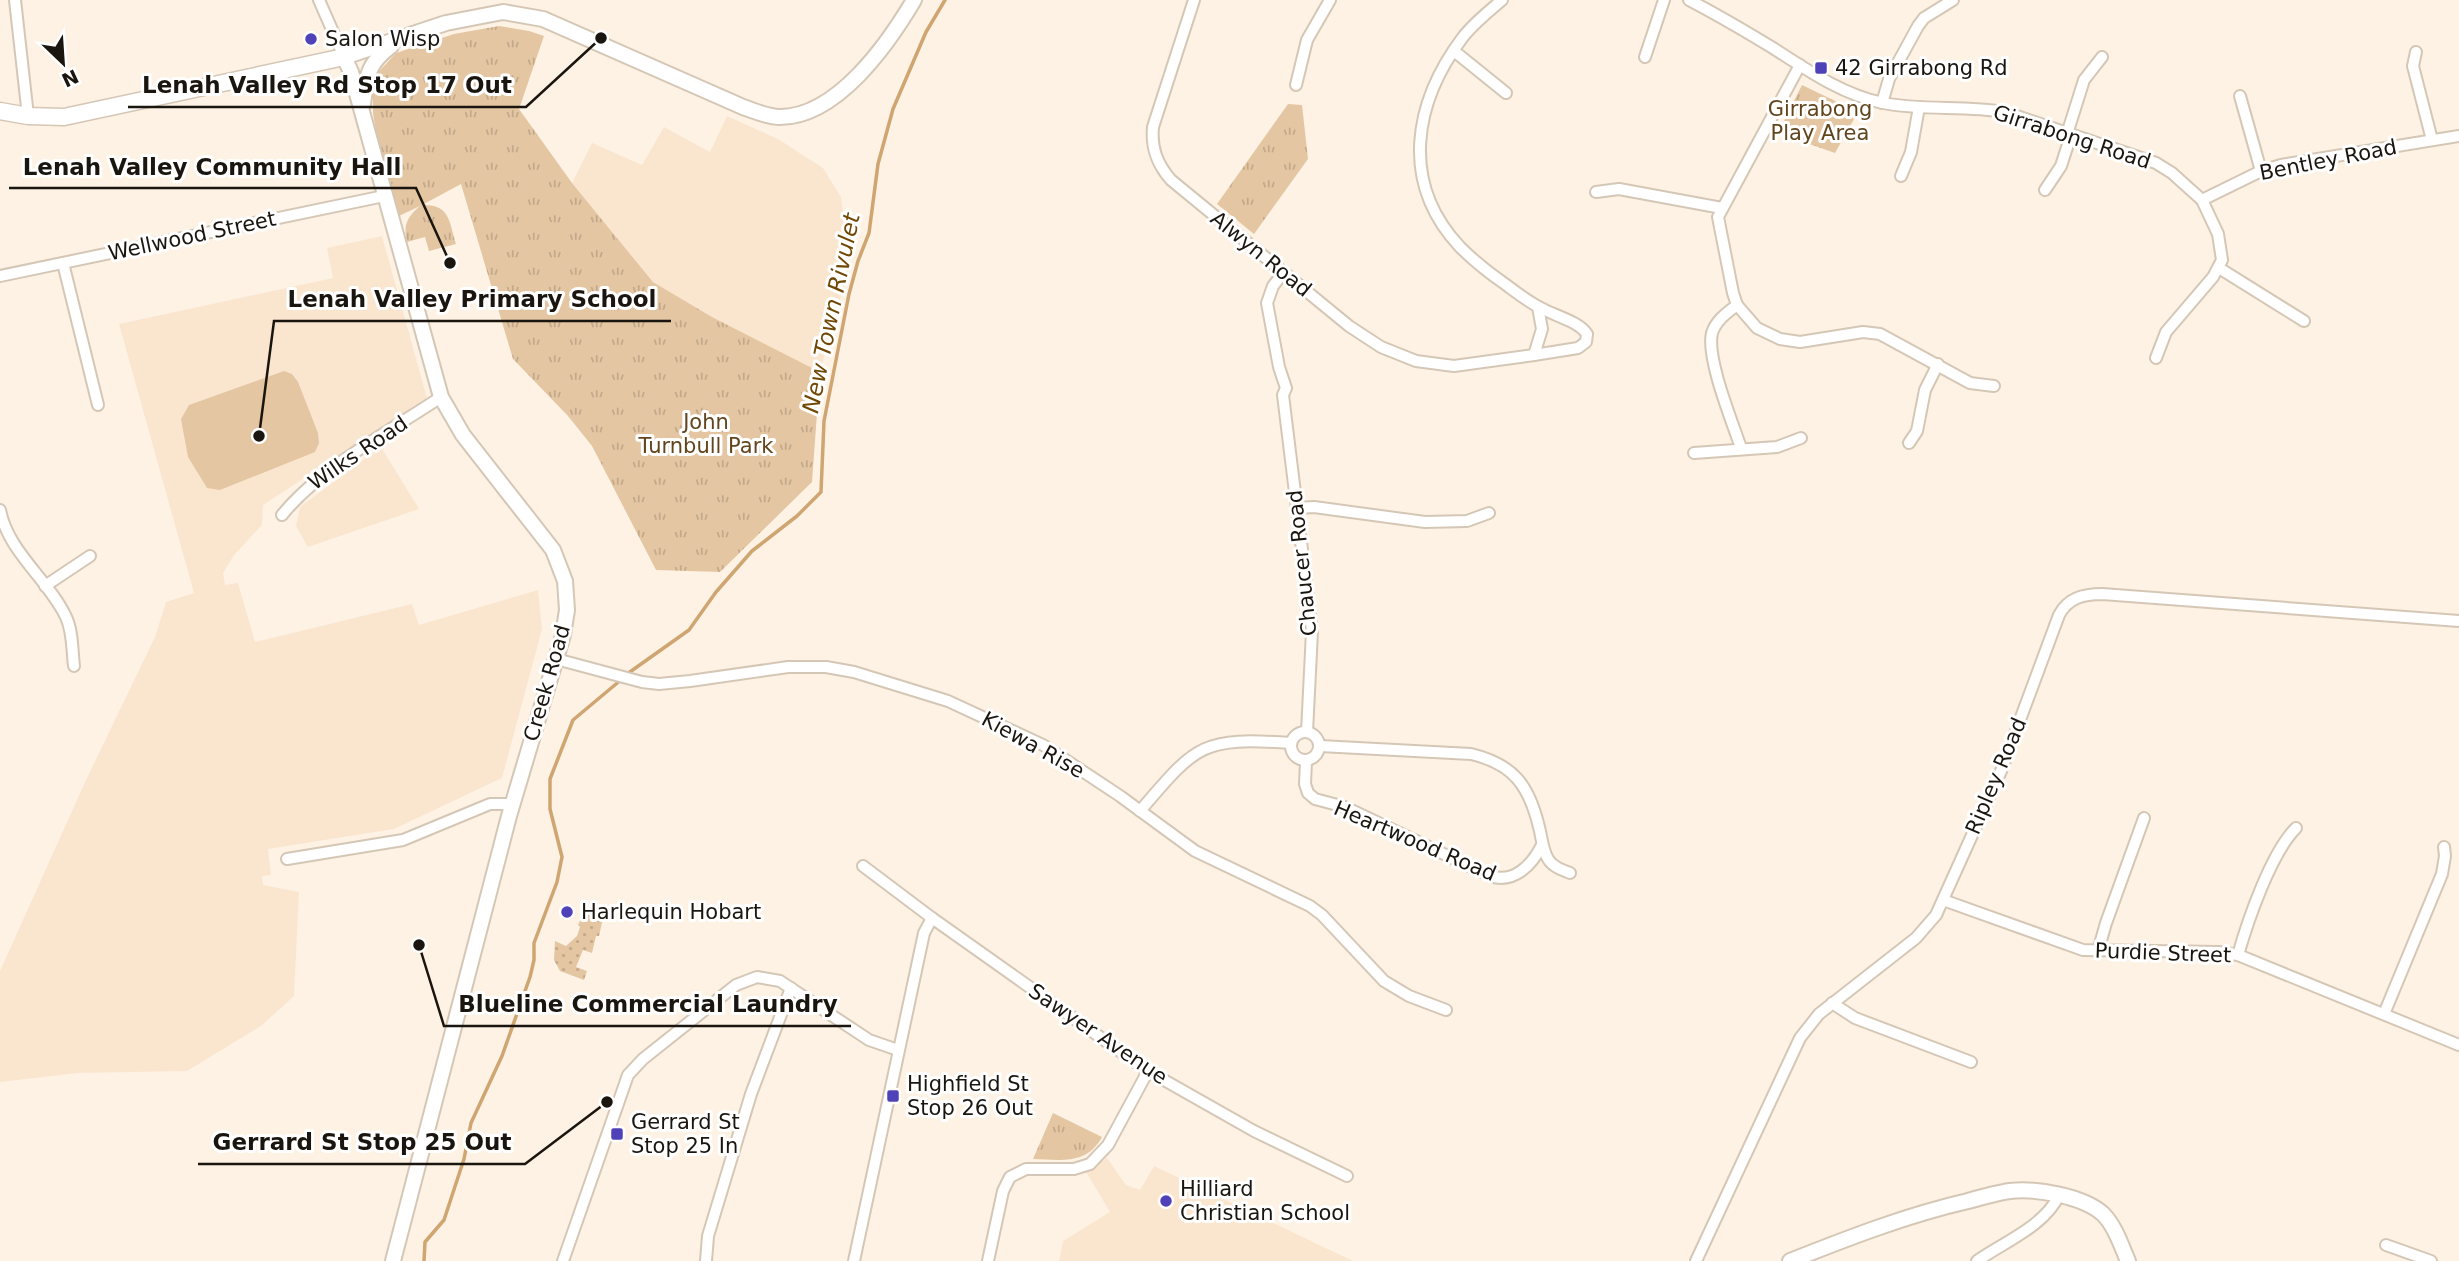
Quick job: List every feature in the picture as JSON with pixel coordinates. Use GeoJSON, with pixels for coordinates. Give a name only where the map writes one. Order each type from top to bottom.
{"type":"FeatureCollection","features":[{"type":"Feature","properties":{"kind":"main road"},"geometry":{"type":"LineString","coordinates":[[0,111],[28,117],[64,117],[344,57]]}},
{"type":"Feature","properties":{"kind":"street"},"geometry":{"type":"LineString","coordinates":[[15,0],[28,117]]}},
{"type":"Feature","properties":{"kind":"street"},"geometry":{"type":"LineString","coordinates":[[319,0],[344,57],[506,6],[542,19],[743,107],[782,117],[807,112],[840,91],[887,42],[914,0]]}},
{"type":"Feature","properties":{"kind":"street","name":"Alwyn Road"},"geometry":{"type":"LineString","coordinates":[[1194,0],[1153,127],[1152,139],[1158,161],[1171,180],[1364,337],[1381,347],[1416,360],[1454,366],[1578,348],[1586,342],[1585,330],[1538,307]]}},
{"type":"Feature","properties":{"kind":"street"},"geometry":{"type":"LineString","coordinates":[[1296,85],[1307,40],[1330,0]]}},
{"type":"Feature","properties":{"kind":"street"},"geometry":{"type":"LineString","coordinates":[[1502,0],[1474,23],[1454,51],[1425,105],[1420,152],[1424,183],[1438,216],[1459,245],[1487,270],[1538,307],[1542,328],[1534,355]]}},
{"type":"Feature","properties":{"kind":"street"},"geometry":{"type":"LineString","coordinates":[[1645,58],[1664,0]]}},
{"type":"Feature","properties":{"kind":"street","name":"Girrabong Road"},"geometry":{"type":"LineString","coordinates":[[1689,0],[1842,89],[1882,103],[1919,107],[1985,108],[2005,112],[2156,163],[2172,173],[2202,200],[2218,234],[2222,261],[2219,268]]}},
{"type":"Feature","properties":{"kind":"street"},"geometry":{"type":"LineString","coordinates":[[1882,103],[1889,79],[1911,36],[1933,5],[1952,0]]}},
{"type":"Feature","properties":{"kind":"street"},"geometry":{"type":"LineString","coordinates":[[361,112],[369,68],[376,57],[400,39]]}},
{"type":"Feature","properties":{"kind":"street"},"geometry":{"type":"LineString","coordinates":[[1454,51],[1506,93]]}},
{"type":"Feature","properties":{"kind":"street"},"geometry":{"type":"LineString","coordinates":[[2416,52],[2413,66],[2432,140]]}},
{"type":"Feature","properties":{"kind":"street","name":"Creek Road"},"geometry":{"type":"LineString","coordinates":[[344,57],[351,72],[441,397],[463,435],[537,527],[557,557],[565,581],[567,610],[556,659],[512,804],[393,1261]]}},
{"type":"Feature","properties":{"kind":"street"},"geometry":{"type":"LineString","coordinates":[[2045,190],[2061,166],[2084,80],[2102,57]]}},
{"type":"Feature","properties":{"kind":"street"},"geometry":{"type":"LineString","coordinates":[[1800,65],[1718,217],[1737,305],[1757,328],[1780,339],[1800,342],[1872,332],[1890,337],[1970,383],[1994,386]]}},
{"type":"Feature","properties":{"kind":"street"},"geometry":{"type":"LineString","coordinates":[[2240,96],[2261,170]]}},
{"type":"Feature","properties":{"kind":"street"},"geometry":{"type":"LineString","coordinates":[[1901,176],[1910,152],[1919,107]]}},
{"type":"Feature","properties":{"kind":"street","name":"Bentley Road"},"geometry":{"type":"LineString","coordinates":[[2202,200],[2261,170],[2459,135]]}},
{"type":"Feature","properties":{"kind":"street"},"geometry":{"type":"LineString","coordinates":[[1596,192],[1619,189],[1722,208]]}},
{"type":"Feature","properties":{"kind":"street","name":"Wellwood Street"},"geometry":{"type":"LineString","coordinates":[[0,276],[384,196]]}},
{"type":"Feature","properties":{"kind":"street"},"geometry":{"type":"LineString","coordinates":[[63,263],[98,405]]}},
{"type":"Feature","properties":{"kind":"street"},"geometry":{"type":"LineString","coordinates":[[2156,358],[2166,332],[2219,268],[2304,321]]}},
{"type":"Feature","properties":{"kind":"street","name":"Chaucer Road"},"geometry":{"type":"LineString","coordinates":[[1283,273],[1273,286],[1268,303],[1279,367],[1286,388],[1283,395],[1312,631],[1307,732]]}},
{"type":"Feature","properties":{"kind":"street"},"geometry":{"type":"LineString","coordinates":[[1737,305],[1717,323],[1712,334],[1712,343],[1716,369],[1741,448]]}},
{"type":"Feature","properties":{"kind":"street"},"geometry":{"type":"LineString","coordinates":[[1909,443],[1917,431],[1925,390],[1938,364]]}},
{"type":"Feature","properties":{"kind":"street","name":"Wilks Road"},"geometry":{"type":"LineString","coordinates":[[282,515],[298,494],[441,397]]}},
{"type":"Feature","properties":{"kind":"street"},"geometry":{"type":"LineString","coordinates":[[1694,453],[1777,447],[1801,438]]}},
{"type":"Feature","properties":{"kind":"street"},"geometry":{"type":"LineString","coordinates":[[1298,508],[1314,507],[1425,522],[1467,521],[1489,513]]}},
{"type":"Feature","properties":{"kind":"street"},"geometry":{"type":"LineString","coordinates":[[0,510],[3,533],[65,615],[74,666]]}},
{"type":"Feature","properties":{"kind":"street"},"geometry":{"type":"LineString","coordinates":[[45,586],[90,556]]}},
{"type":"Feature","properties":{"kind":"street","name":"Ripley Road"},"geometry":{"type":"LineString","coordinates":[[1696,1261],[1796,1047],[1811,1024],[1832,1003],[1923,931],[1936,915],[2001,771],[2065,605],[2074,598],[2102,594],[2459,621]]}},
{"type":"Feature","properties":{"kind":"street","name":"Kiewa Rise"},"geometry":{"type":"LineString","coordinates":[[556,659],[659,684],[788,667],[827,667],[854,672],[948,701],[1025,736],[1063,758],[1201,855],[1310,906],[1322,915],[1384,981],[1409,996],[1446,1010]]}},
{"type":"Feature","properties":{"kind":"street"},"geometry":{"type":"LineString","coordinates":[[1307,732],[1317,737],[1320,746],[1315,757],[1306,761],[1293,755],[1291,743],[1298,734],[1307,732]]}},
{"type":"Feature","properties":{"kind":"street"},"geometry":{"type":"LineString","coordinates":[[1140,811],[1183,762],[1208,747],[1235,740],[1291,743]]}},
{"type":"Feature","properties":{"kind":"street"},"geometry":{"type":"LineString","coordinates":[[1320,746],[1471,754],[1505,766],[1517,777],[1528,794],[1542,845],[1549,860],[1570,873]]}},
{"type":"Feature","properties":{"kind":"street","name":"Heartwood Road"},"geometry":{"type":"LineString","coordinates":[[1306,761],[1305,784],[1308,793],[1315,799],[1345,807],[1500,880],[1518,874],[1535,858],[1542,845]]}},
{"type":"Feature","properties":{"kind":"street"},"geometry":{"type":"LineString","coordinates":[[287,859],[403,840],[490,804],[512,804]]}},
{"type":"Feature","properties":{"kind":"street"},"geometry":{"type":"LineString","coordinates":[[2098,951],[2144,818]]}},
{"type":"Feature","properties":{"kind":"street"},"geometry":{"type":"LineString","coordinates":[[2238,955],[2279,849],[2296,828]]}},
{"type":"Feature","properties":{"kind":"street"},"geometry":{"type":"LineString","coordinates":[[2384,1014],[2442,874],[2444,847]]}},
{"type":"Feature","properties":{"kind":"street","name":"Sawyer Avenue"},"geometry":{"type":"LineString","coordinates":[[863,866],[1148,1071],[1254,1130],[1347,1176]]}},
{"type":"Feature","properties":{"kind":"street","name":"Purdie Street"},"geometry":{"type":"LineString","coordinates":[[1943,900],[2070,947],[2098,951],[2219,952],[2238,955],[2459,1045]]}},
{"type":"Feature","properties":{"kind":"street"},"geometry":{"type":"LineString","coordinates":[[853,1261],[923,933],[932,918]]}},
{"type":"Feature","properties":{"kind":"street"},"geometry":{"type":"LineString","coordinates":[[563,1261],[624,1083],[634,1067],[743,981],[757,977],[771,979],[791,988],[869,1041],[898,1050]]}},
{"type":"Feature","properties":{"kind":"street"},"geometry":{"type":"LineString","coordinates":[[706,1261],[708,1236],[751,1094],[791,988]]}},
{"type":"Feature","properties":{"kind":"street"},"geometry":{"type":"LineString","coordinates":[[1832,1003],[1855,1018],[1971,1062]]}},
{"type":"Feature","properties":{"kind":"street"},"geometry":{"type":"LineString","coordinates":[[988,1261],[1005,1183],[1026,1169],[1074,1169],[1090,1164],[1108,1145],[1148,1071]]}},
{"type":"Feature","properties":{"kind":"street"},"geometry":{"type":"LineString","coordinates":[[1790,1261],[1897,1220],[2009,1191],[2038,1191],[2059,1195],[2081,1202],[2104,1215],[2128,1261]]}},
{"type":"Feature","properties":{"kind":"street"},"geometry":{"type":"LineString","coordinates":[[1977,1261],[2043,1218],[2054,1206],[2059,1195]]}},
{"type":"Feature","properties":{"kind":"street"},"geometry":{"type":"LineString","coordinates":[[2386,1245],[2431,1261]]}},
{"type":"Feature","properties":{"kind":"shaded area"},"geometry":{"type":"Polygon","coordinates":[[[727,116],[778,139],[823,168],[841,197],[850,263],[820,372],[712,317],[653,282],[572,183],[592,143],[642,165],[664,127],[710,152],[727,116]]]}},
{"type":"Feature","properties":{"kind":"shaded area"},"geometry":{"type":"Polygon","coordinates":[[[382,236],[427,398],[263,505],[262,525],[234,555],[223,573],[225,585],[238,583],[255,642],[412,604],[419,625],[538,590],[542,629],[502,778],[394,829],[268,849],[271,875],[262,876],[263,885],[299,892],[294,996],[261,1026],[187,1071],[78,1073],[0,1082],[0,971],[86,780],[155,637],[166,602],[194,593],[119,324],[333,278],[327,248],[382,236]]]}},
{"type":"Feature","properties":{"kind":"shaded area"},"geometry":{"type":"Polygon","coordinates":[[[381,447],[419,509],[308,547],[296,526],[300,507],[381,447]]]}},
{"type":"Feature","properties":{"kind":"shaded area","name":"Hilliard Christian School"},"geometry":{"type":"Polygon","coordinates":[[[1107,1158],[1126,1185],[1140,1190],[1154,1166],[1353,1261],[1059,1261],[1063,1241],[1110,1212],[1086,1172],[1107,1158]]]}},
{"type":"Feature","properties":{"kind":"green space","name":"John Turnbull Park"},"geometry":{"type":"Polygon","coordinates":[[[499,26],[544,36],[519,109],[572,183],[653,282],[712,317],[820,372],[812,482],[720,572],[656,570],[592,446],[568,416],[513,359],[461,184],[422,205],[438,207],[443,211],[450,221],[456,244],[429,251],[425,237],[407,242],[407,222],[420,206],[399,216],[376,132],[373,78],[396,53],[454,34],[499,26]]]}},
{"type":"Feature","properties":{"kind":"green space","name":"Girrabong Play Area"},"geometry":{"type":"Polygon","coordinates":[[[1802,85],[1858,112],[1835,153],[1778,133],[1802,85]]]}},
{"type":"Feature","properties":{"kind":"green space"},"geometry":{"type":"Polygon","coordinates":[[[1288,104],[1302,105],[1308,159],[1254,234],[1217,204],[1288,104]]]}},
{"type":"Feature","properties":{"kind":"green space"},"geometry":{"type":"Polygon","coordinates":[[[284,371],[292,374],[298,382],[318,433],[319,443],[315,452],[220,490],[207,488],[188,457],[181,419],[189,405],[284,371]]]}},
{"type":"Feature","properties":{"kind":"green space"},"geometry":{"type":"Polygon","coordinates":[[[586,908],[601,914],[603,918],[592,953],[583,950],[576,967],[587,971],[584,980],[560,971],[554,960],[555,941],[566,946],[577,936],[580,927],[578,925],[586,908]]]}},
{"type":"Feature","properties":{"kind":"green space"},"geometry":{"type":"Polygon","coordinates":[[[1053,1113],[1102,1137],[1096,1146],[1081,1157],[1063,1160],[1033,1159],[1053,1113]]]}},
{"type":"Feature","properties":{"kind":"waterway","name":"New Town Rivulet"},"geometry":{"type":"LineString","coordinates":[[627,674],[689,630],[716,592],[752,551],[797,516],[821,492],[824,421],[849,294],[869,233],[878,164],[893,109],[926,32],[945,0]]}},
{"type":"Feature","properties":{"kind":"waterway","name":"New Town Rivulet"},"geometry":{"type":"LineString","coordinates":[[424,1261],[425,1242],[444,1220],[464,1159],[471,1123],[502,1056],[530,977],[534,943],[557,882],[562,857],[550,809],[550,779],[573,720],[622,679]]}},
{"type":"Feature","properties":{"kind":"place","name":"Lenah Valley Rd Stop 17 Out"},"geometry":{"type":"Point","coordinates":[601,38]}},
{"type":"Feature","properties":{"kind":"place","name":"Salon Wisp"},"geometry":{"type":"Point","coordinates":[311,39]}},
{"type":"Feature","properties":{"kind":"place","name":"42 Girrabong Rd"},"geometry":{"type":"Point","coordinates":[1821,68]}},
{"type":"Feature","properties":{"kind":"place","name":"Lenah Valley Community Hall"},"geometry":{"type":"Point","coordinates":[450,263]}},
{"type":"Feature","properties":{"kind":"place","name":"Lenah Valley Primary School"},"geometry":{"type":"Point","coordinates":[259,436]}},
{"type":"Feature","properties":{"kind":"place","name":"Harlequin Hobart"},"geometry":{"type":"Point","coordinates":[567,912]}},
{"type":"Feature","properties":{"kind":"place","name":"Blueline Commercial Laundry"},"geometry":{"type":"Point","coordinates":[419,945]}},
{"type":"Feature","properties":{"kind":"place","name":"Highfield St Stop 26 Out"},"geometry":{"type":"Point","coordinates":[893,1096]}},
{"type":"Feature","properties":{"kind":"place","name":"Gerrard St Stop 25 Out"},"geometry":{"type":"Point","coordinates":[607,1102]}},
{"type":"Feature","properties":{"kind":"place","name":"Gerrard St Stop 25 In"},"geometry":{"type":"Point","coordinates":[617,1134]}},
{"type":"Feature","properties":{"kind":"place","name":"Hilliard Christian School"},"geometry":{"type":"Point","coordinates":[1166,1201]}}]}
